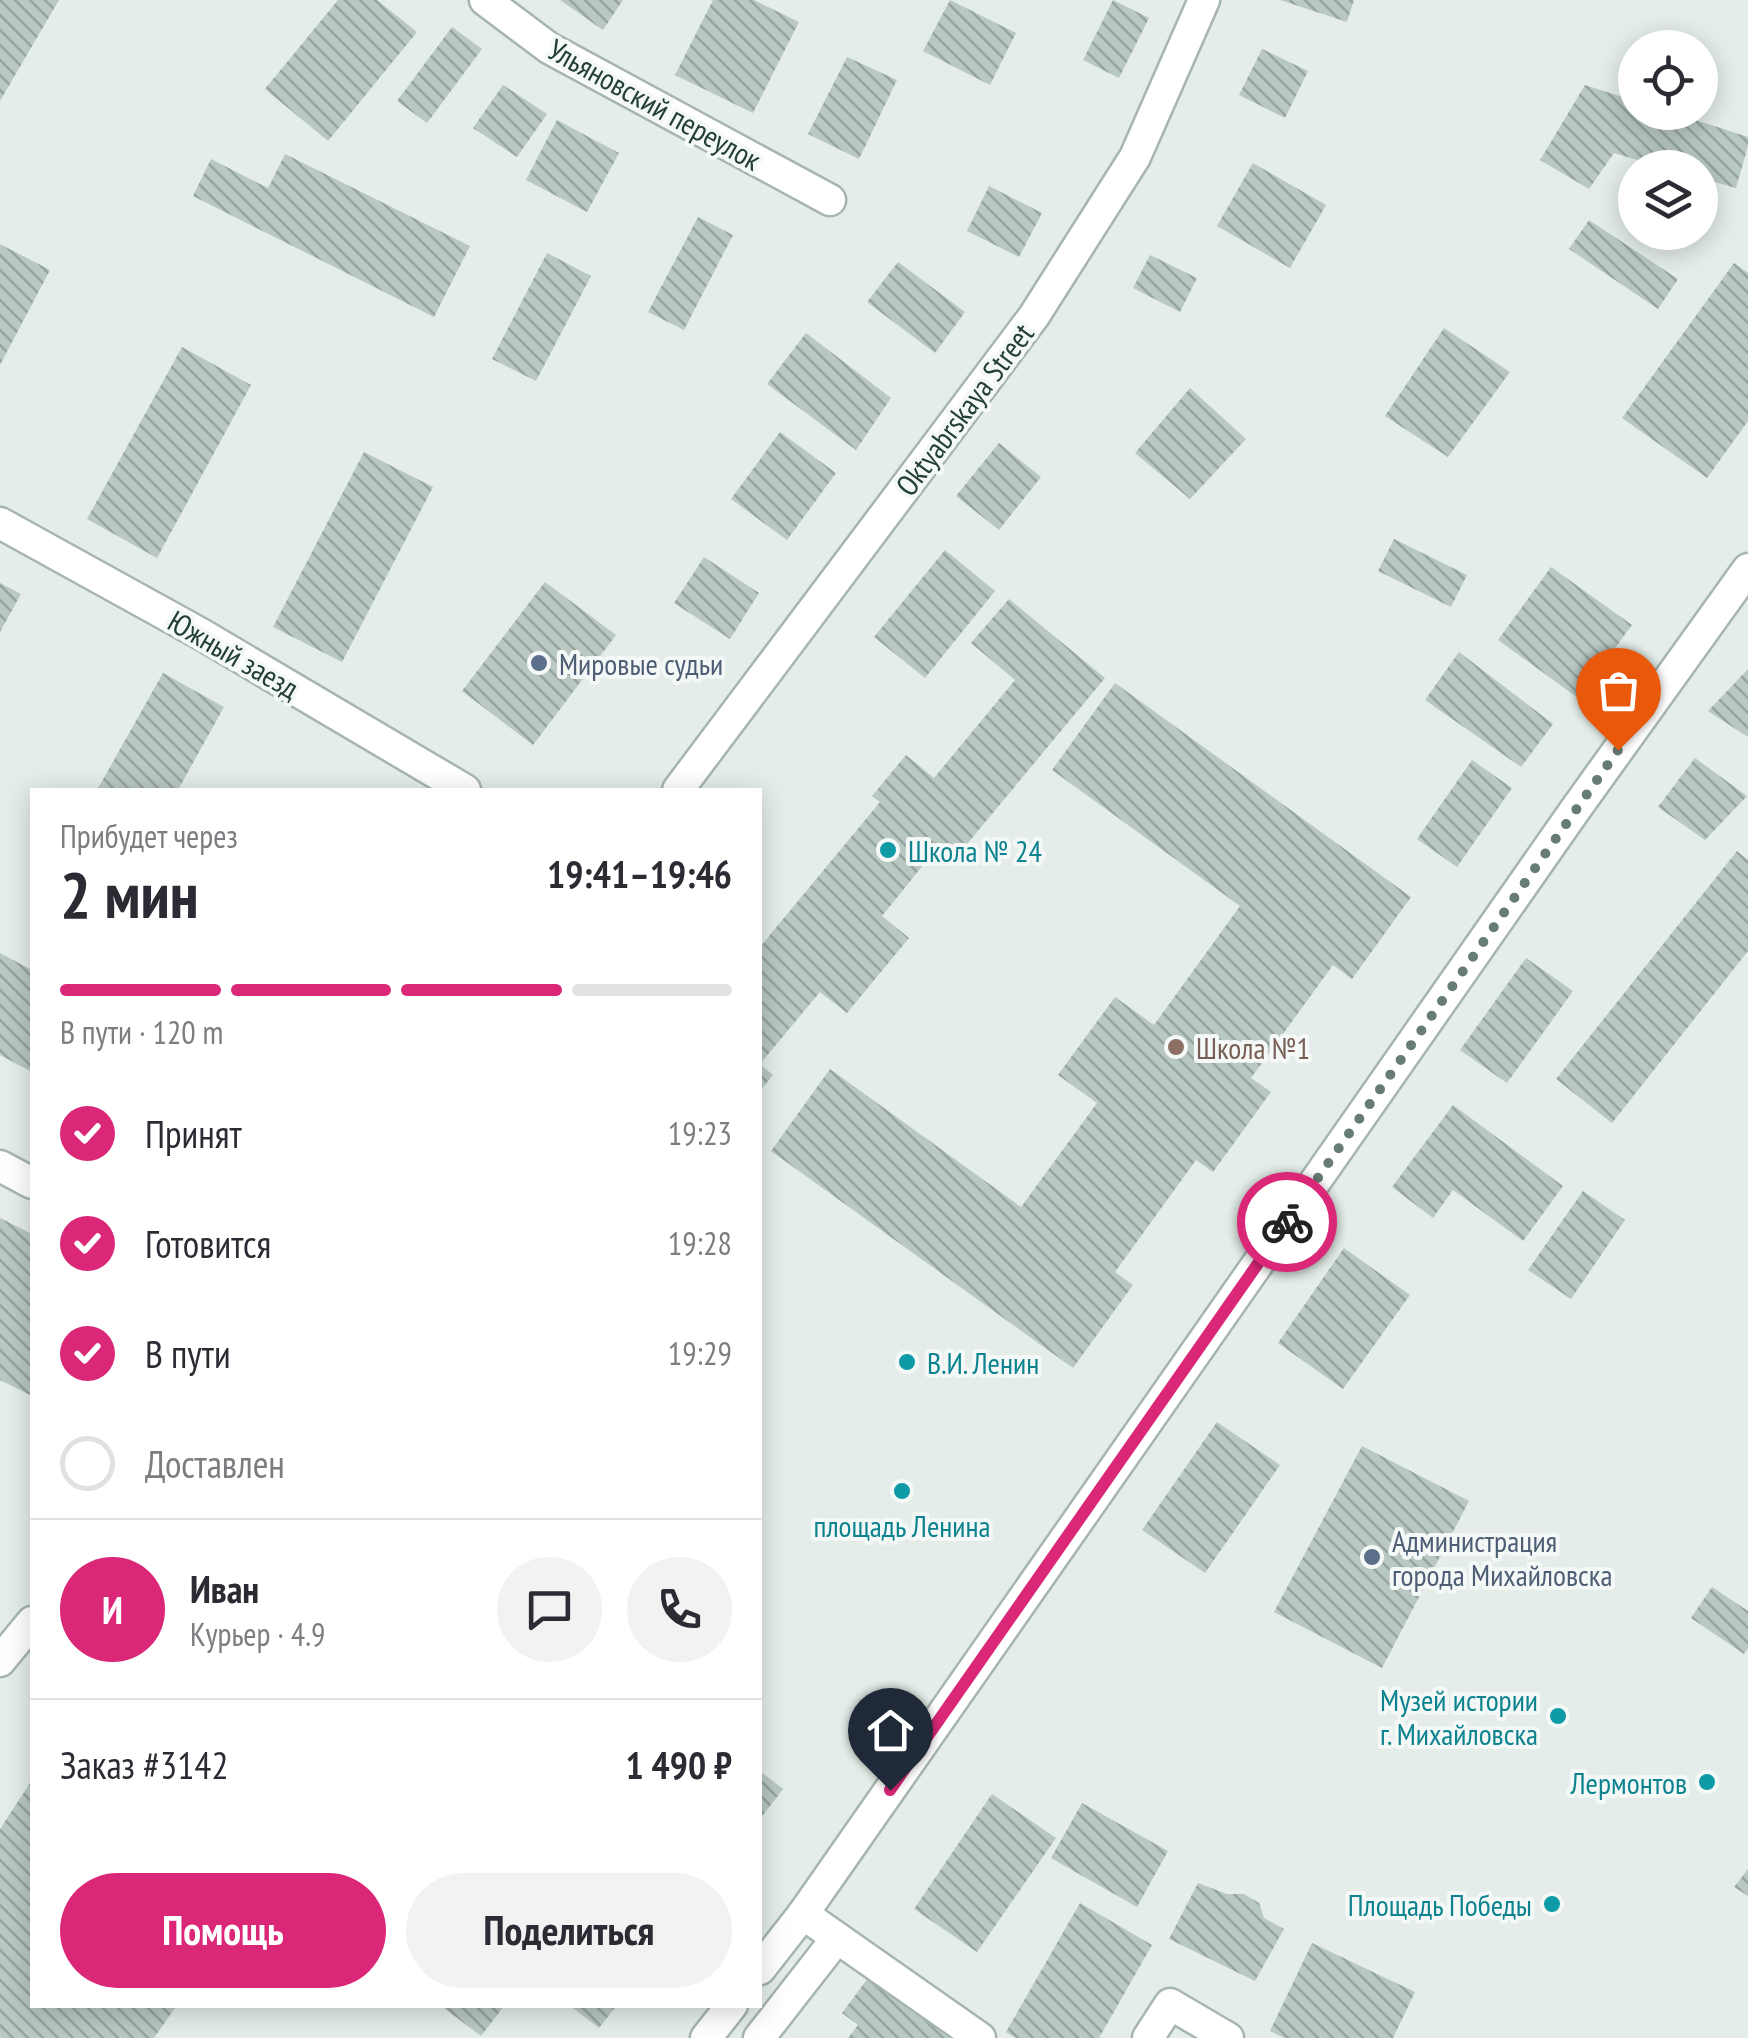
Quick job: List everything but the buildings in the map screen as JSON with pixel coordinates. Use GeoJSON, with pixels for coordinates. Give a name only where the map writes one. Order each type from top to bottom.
{"type":"FeatureCollection","features":[{"type":"Feature","properties":{"kind":"street","name":"Ульяновский переулок"},"geometry":{"type":"LineString","coordinates":[[485,0],[548,48],[830,200]]}},
{"type":"Feature","properties":{"kind":"street","name":"Oktyabrskaya Street"},"geometry":{"type":"LineString","coordinates":[[680,788],[1034,316],[1135,157],[1204,0]]}},
{"type":"Feature","properties":{"kind":"street","name":"Южный заезд"},"geometry":{"type":"LineString","coordinates":[[0,523],[201,634],[462,788]]}},
{"type":"Feature","properties":{"kind":"street"},"geometry":{"type":"LineString","coordinates":[[762,1966],[803,1914],[1575,810],[1748,569]]}},
{"type":"Feature","properties":{"kind":"street"},"geometry":{"type":"LineString","coordinates":[[0,1166],[30,1182]]}},
{"type":"Feature","properties":{"kind":"street"},"geometry":{"type":"LineString","coordinates":[[0,1662],[30,1624]]}},
{"type":"Feature","properties":{"kind":"street"},"geometry":{"type":"LineString","coordinates":[[803,1914],[980,2038]]}},
{"type":"Feature","properties":{"kind":"street"},"geometry":{"type":"LineString","coordinates":[[760,2038],[837,1938]]}},
{"type":"Feature","properties":{"kind":"street"},"geometry":{"type":"LineString","coordinates":[[1148,2038],[1170,2004],[1228,2038]]}},
{"type":"Feature","properties":{"kind":"street"},"geometry":{"type":"LineString","coordinates":[[706,2038],[730,2008]]}},
{"type":"Feature","properties":{"kind":"way so far"},"geometry":{"type":"LineString","coordinates":[[1287,1222],[1618,750]]}},
{"type":"Feature","properties":{"kind":"place","name":"Мировые судьи"},"geometry":{"type":"Point","coordinates":[539,663]}},
{"type":"Feature","properties":{"kind":"place","name":"Школа № 24"},"geometry":{"type":"Point","coordinates":[888,850]}},
{"type":"Feature","properties":{"kind":"place","name":"Школа №1"},"geometry":{"type":"Point","coordinates":[1176,1047]}},
{"type":"Feature","properties":{"kind":"place","name":"В.И. Ленин"},"geometry":{"type":"Point","coordinates":[907,1362]}},
{"type":"Feature","properties":{"kind":"place","name":"площадь Ленина"},"geometry":{"type":"Point","coordinates":[902,1491]}},
{"type":"Feature","properties":{"kind":"place","name":"Администрация города Михайловска"},"geometry":{"type":"Point","coordinates":[1372,1557]}},
{"type":"Feature","properties":{"kind":"place","name":"Музей истории г. Михайловска"},"geometry":{"type":"Point","coordinates":[1558,1716]}},
{"type":"Feature","properties":{"kind":"place","name":"Лермонтов"},"geometry":{"type":"Point","coordinates":[1707,1782]}},
{"type":"Feature","properties":{"kind":"place","name":"Площадь Победы"},"geometry":{"type":"Point","coordinates":[1552,1904]}},
{"type":"Feature","properties":{"kind":"route"},"geometry":{"type":"LineString","coordinates":[[890,1790],[1287,1222]]}}]}
